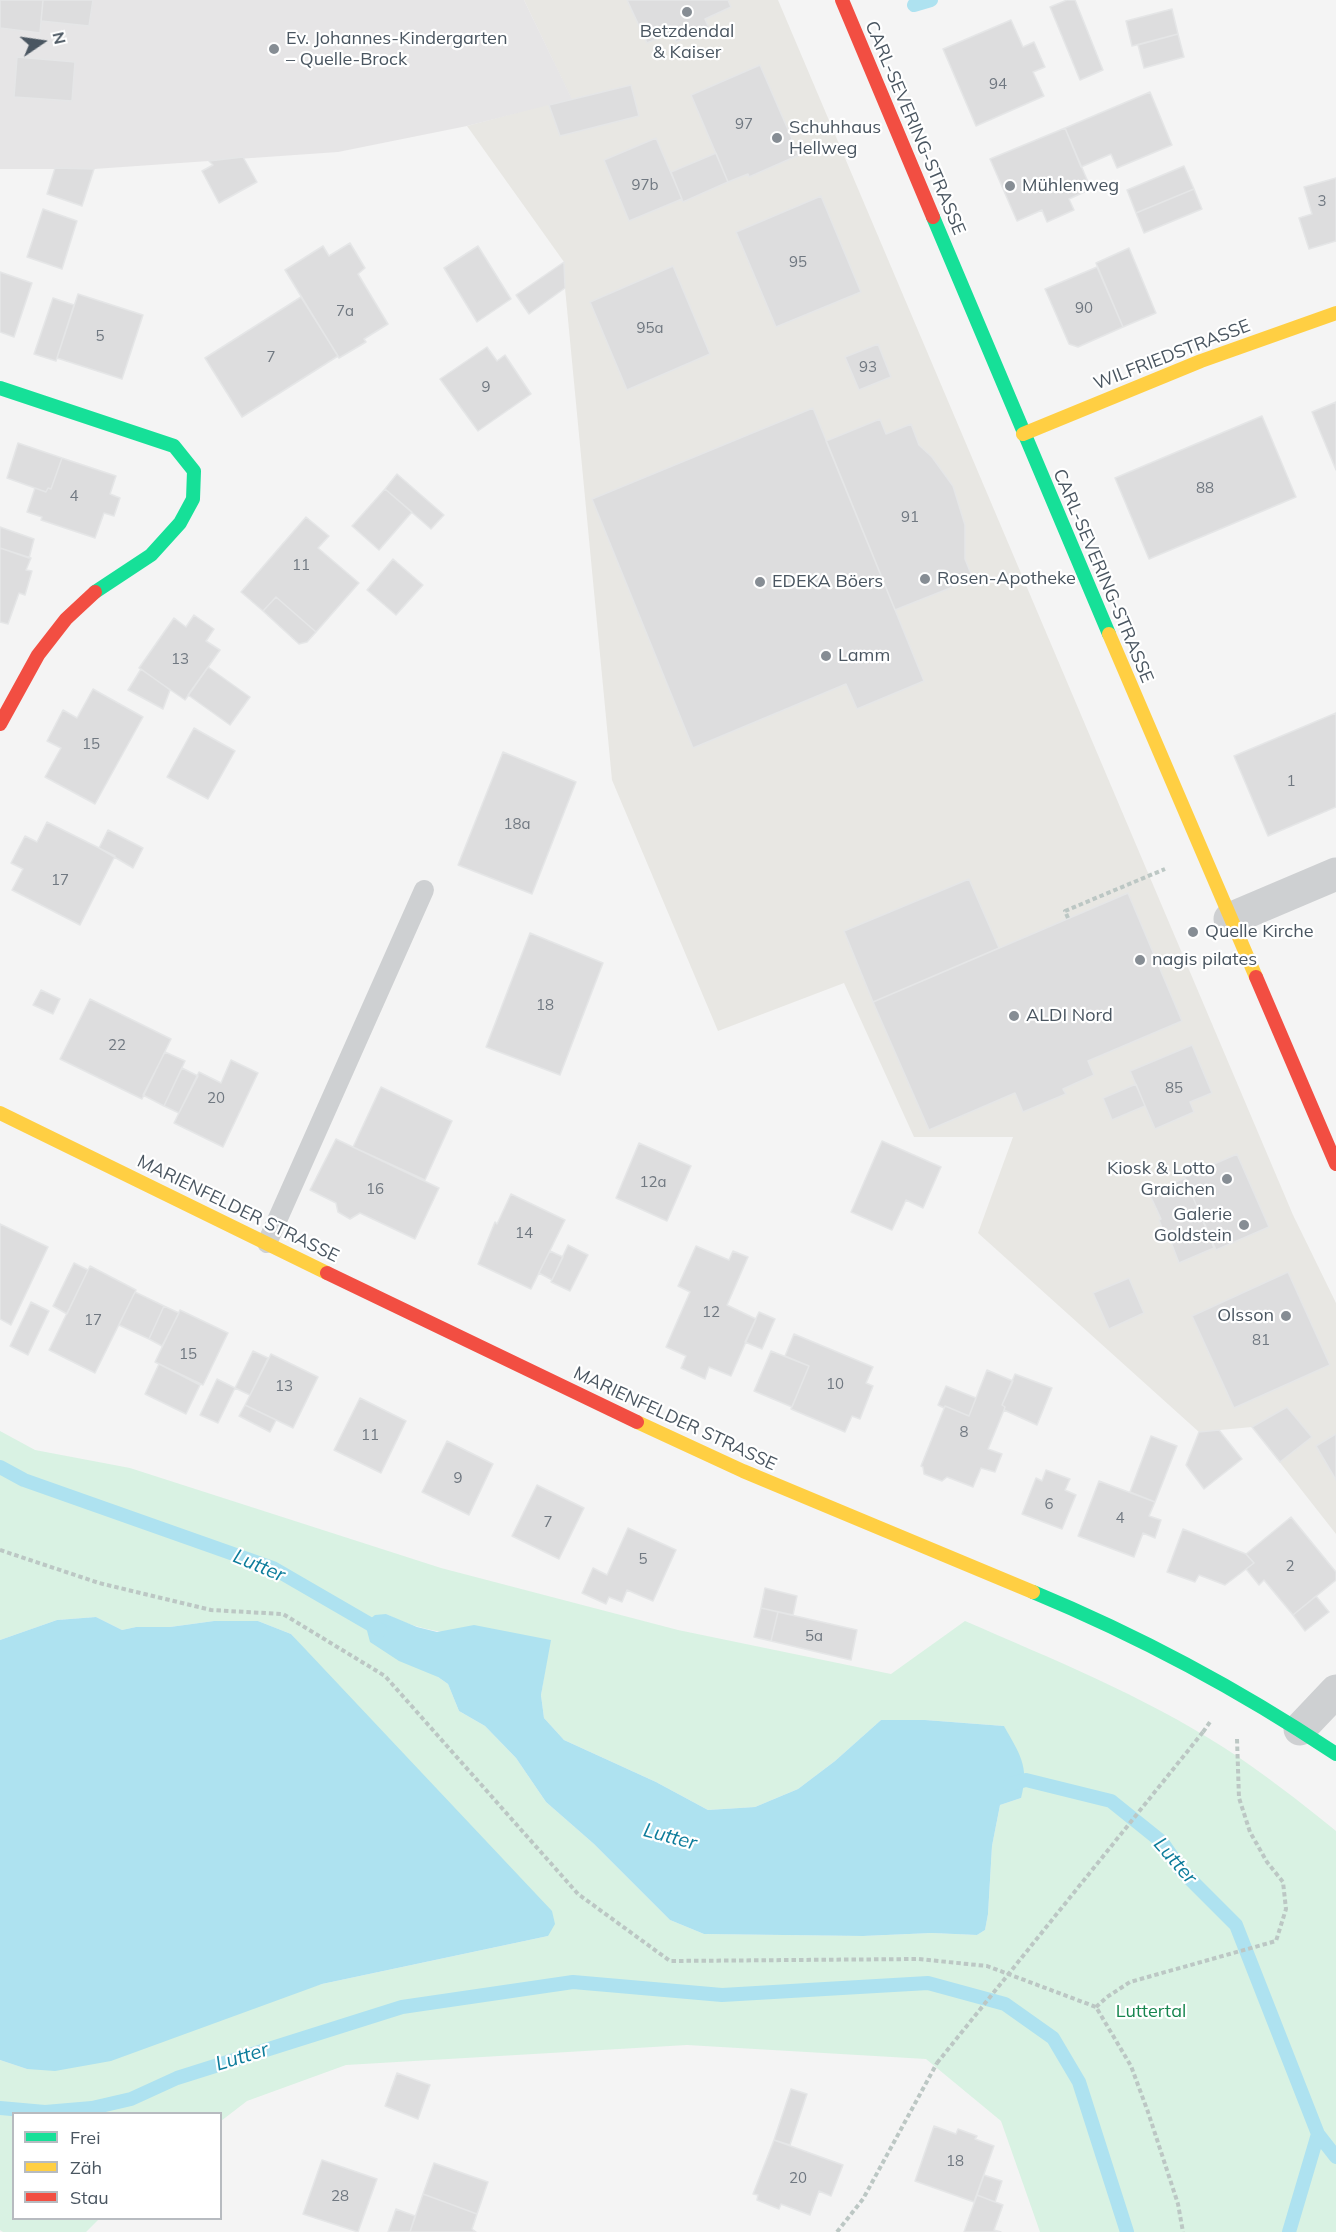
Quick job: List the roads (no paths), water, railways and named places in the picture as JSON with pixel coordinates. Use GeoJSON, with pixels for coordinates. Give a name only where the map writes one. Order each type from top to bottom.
{"type":"FeatureCollection","features":[{"type":"Feature","properties":{"kind":"street","name":"CARL-SEVERING-STRASSE"},"geometry":{"type":"LineString","coordinates":[[842,0],[1023,434],[1336,1164]]}},
{"type":"Feature","properties":{"kind":"street","name":"WILFRIEDSTRASSE"},"geometry":{"type":"LineString","coordinates":[[1023,434],[1201,361],[1336,313]]}},
{"type":"Feature","properties":{"kind":"street"},"geometry":{"type":"LineString","coordinates":[[0,388],[174,446],[194,471],[193,499],[180,523],[151,555],[100,588],[66,618],[38,655],[0,724]]}},
{"type":"Feature","properties":{"kind":"street"},"geometry":{"type":"LineString","coordinates":[[1230,919],[1336,874]]}},
{"type":"Feature","properties":{"kind":"street","name":"MARIENFELDER STRASSE"},"geometry":{"type":"LineString","coordinates":[[0,1113],[524,1369],[743,1471],[1083,1613],[1235,1691],[1300,1729],[1336,1754]]}},
{"type":"Feature","properties":{"kind":"street"},"geometry":{"type":"LineString","coordinates":[[1300,1729],[1336,1691]]}},
{"type":"Feature","properties":{"kind":"lane"},"geometry":{"type":"LineString","coordinates":[[267,1243],[424,890]]}},
{"type":"Feature","properties":{"kind":"water"},"geometry":{"type":"Polygon","coordinates":[[[386,1614],[417,1627],[437,1632],[474,1625],[551,1640],[541,1695],[544,1718],[564,1740],[656,1782],[708,1810],[755,1807],[798,1789],[835,1761],[881,1720],[925,1720],[1004,1726],[1022,1760],[1024,1777],[1021,1798],[1000,1805],[992,1846],[985,1930],[977,1935],[932,1933],[863,1936],[704,1934],[670,1920],[594,1844],[546,1802],[516,1758],[485,1726],[459,1711],[448,1684],[438,1677],[399,1661],[370,1642],[365,1623],[375,1615],[386,1614]]]}},
{"type":"Feature","properties":{"kind":"water"},"geometry":{"type":"Polygon","coordinates":[[[96,1617],[122,1630],[214,1621],[258,1621],[291,1634],[552,1911],[555,1924],[548,1936],[322,1984],[111,2061],[55,2071],[27,2069],[0,2060],[0,1640],[57,1620],[96,1617]]]}},
{"type":"Feature","properties":{"kind":"waterway"},"geometry":{"type":"LineString","coordinates":[[914,5],[931,0]]}},
{"type":"Feature","properties":{"kind":"waterway","name":"Lutter"},"geometry":{"type":"LineString","coordinates":[[0,1467],[24,1480],[273,1568],[380,1630]]}},
{"type":"Feature","properties":{"kind":"waterway","name":"Lutter"},"geometry":{"type":"LineString","coordinates":[[1010,1784],[1026,1780],[1111,1801],[1162,1842],[1182,1871],[1236,1925],[1318,2134],[1336,2157]]}},
{"type":"Feature","properties":{"kind":"waterway","name":"Lutter"},"geometry":{"type":"LineString","coordinates":[[0,2108],[45,2112],[92,2108],[131,2099],[177,2078],[402,2007],[573,1982],[722,1995],[928,1983],[1005,2004],[1053,2038],[1079,2082],[1127,2232]]}},
{"type":"Feature","properties":{"kind":"waterway","name":"Lutter"},"geometry":{"type":"LineString","coordinates":[[1289,2232],[1318,2134]]}},
{"type":"Feature","properties":{"kind":"place","name":"Betzdendal & Kaiser"},"geometry":{"type":"Point","coordinates":[687,12]}},
{"type":"Feature","properties":{"kind":"place","name":"Ev. Johannes-Kindergarten – Quelle-Brock"},"geometry":{"type":"Point","coordinates":[274,49]}},
{"type":"Feature","properties":{"kind":"place","name":"Schuhhaus Hellweg"},"geometry":{"type":"Point","coordinates":[777,138]}},
{"type":"Feature","properties":{"kind":"place","name":"Mühlenweg"},"geometry":{"type":"Point","coordinates":[1010,186]}},
{"type":"Feature","properties":{"kind":"place","name":"Rosen-Apotheke"},"geometry":{"type":"Point","coordinates":[925,579]}},
{"type":"Feature","properties":{"kind":"place","name":"EDEKA Böers"},"geometry":{"type":"Point","coordinates":[760,582]}},
{"type":"Feature","properties":{"kind":"place","name":"Lamm"},"geometry":{"type":"Point","coordinates":[826,656]}},
{"type":"Feature","properties":{"kind":"place","name":"Quelle Kirche"},"geometry":{"type":"Point","coordinates":[1193,932]}},
{"type":"Feature","properties":{"kind":"place","name":"nagis pilates"},"geometry":{"type":"Point","coordinates":[1140,960]}},
{"type":"Feature","properties":{"kind":"place","name":"ALDI Nord"},"geometry":{"type":"Point","coordinates":[1014,1016]}},
{"type":"Feature","properties":{"kind":"place","name":"Kiosk & Lotto Graichen"},"geometry":{"type":"Point","coordinates":[1227,1179]}},
{"type":"Feature","properties":{"kind":"place","name":"Galerie Goldstein"},"geometry":{"type":"Point","coordinates":[1244,1225]}},
{"type":"Feature","properties":{"kind":"place","name":"Olsson"},"geometry":{"type":"Point","coordinates":[1286,1316]}},
{"type":"Feature","properties":{"kind":"park label","name":"Luttertal"},"geometry":{"type":"Point","coordinates":[1151,2012]}}]}
